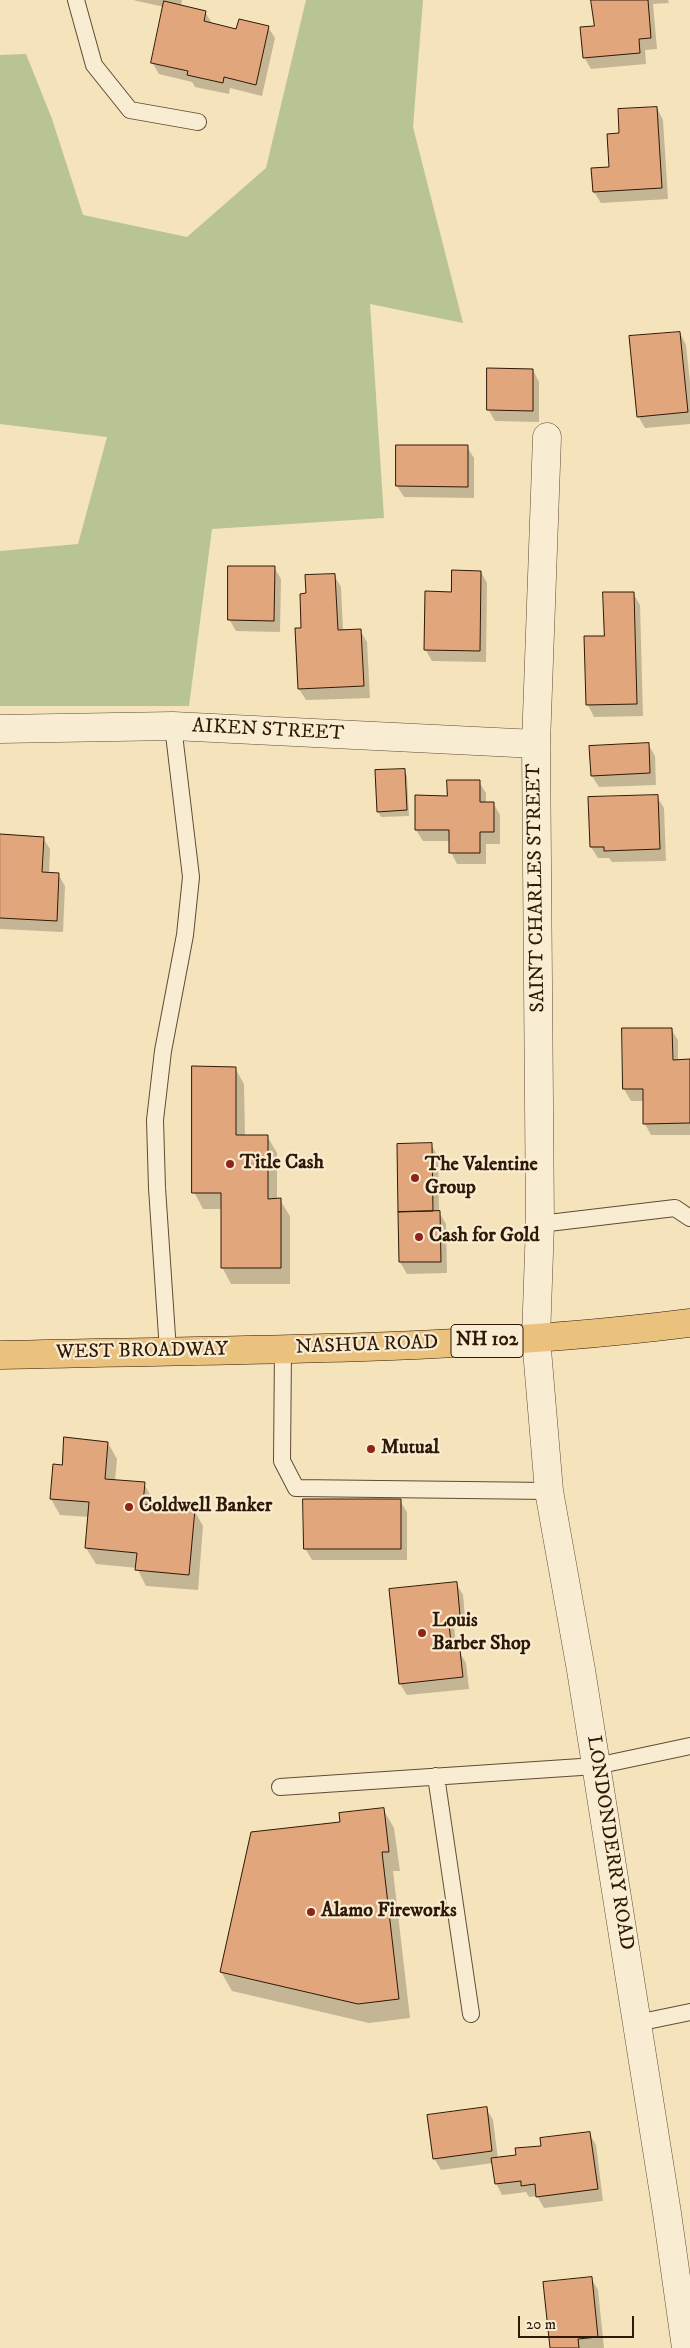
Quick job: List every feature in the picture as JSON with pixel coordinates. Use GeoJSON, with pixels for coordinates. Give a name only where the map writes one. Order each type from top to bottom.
{"type":"FeatureCollection","features":[{"type":"Feature","properties":{"kind":"main road","name":"NASHUA ROAD"},"geometry":{"type":"LineString","coordinates":[[283,1349],[447,1344],[597,1334],[690,1323]]}},
{"type":"Feature","properties":{"kind":"main road","name":"WEST BROADWAY"},"geometry":{"type":"LineString","coordinates":[[0,1355],[283,1349]]}},
{"type":"Feature","properties":{"kind":"street","name":"SAINT CHARLES STREET"},"geometry":{"type":"LineString","coordinates":[[536,1338],[540,1224],[536,744],[547,437]]}},
{"type":"Feature","properties":{"kind":"street","name":"AIKEN STREET"},"geometry":{"type":"LineString","coordinates":[[0,729],[173,726],[536,744]]}},
{"type":"Feature","properties":{"kind":"street","name":"LONDONDERRY ROAD"},"geometry":{"type":"LineString","coordinates":[[536,1338],[549,1491],[596,1766],[667,2213],[686,2348]]}},
{"type":"Feature","properties":{"kind":"lane"},"geometry":{"type":"LineString","coordinates":[[76,0],[94,64],[130,110],[198,122]]}},
{"type":"Feature","properties":{"kind":"lane"},"geometry":{"type":"LineString","coordinates":[[168,1351],[157,1188],[155,1120],[163,1051],[185,935],[191,877],[173,726]]}},
{"type":"Feature","properties":{"kind":"lane"},"geometry":{"type":"LineString","coordinates":[[540,1224],[675,1208],[690,1218]]}},
{"type":"Feature","properties":{"kind":"lane"},"geometry":{"type":"LineString","coordinates":[[283,1349],[282,1461],[296,1488],[549,1491]]}},
{"type":"Feature","properties":{"kind":"lane"},"geometry":{"type":"LineString","coordinates":[[280,1787],[596,1766],[690,1746]]}},
{"type":"Feature","properties":{"kind":"lane"},"geometry":{"type":"LineString","coordinates":[[436,1776],[471,2014]]}},
{"type":"Feature","properties":{"kind":"lane"},"geometry":{"type":"LineString","coordinates":[[637,2023],[690,2012]]}},
{"type":"Feature","properties":{"kind":"green space"},"geometry":{"type":"Polygon","coordinates":[[[306,0],[423,0],[413,127],[463,323],[370,304],[384,518],[212,529],[189,706],[0,706],[0,551],[78,544],[107,437],[0,424],[0,55],[26,54],[52,119],[83,215],[187,237],[266,168],[306,0]]]}},
{"type":"Feature","properties":{"kind":"building"},"geometry":{"type":"Polygon","coordinates":[[[591,0],[648,0],[651,38],[639,39],[640,53],[583,58],[580,27],[594,26],[591,0]]]}},
{"type":"Feature","properties":{"kind":"building"},"geometry":{"type":"Polygon","coordinates":[[[164,1],[206,11],[204,21],[236,29],[239,19],[269,26],[256,85],[224,77],[223,83],[187,75],[188,71],[151,63],[164,1]]]}},
{"type":"Feature","properties":{"kind":"building"},"geometry":{"type":"Polygon","coordinates":[[[657,107],[662,188],[593,192],[591,168],[609,167],[607,134],[619,133],[618,109],[657,107]]]}},
{"type":"Feature","properties":{"kind":"building"},"geometry":{"type":"Polygon","coordinates":[[[680,332],[688,412],[637,417],[629,336],[680,332]]]}},
{"type":"Feature","properties":{"kind":"building"},"geometry":{"type":"Polygon","coordinates":[[[487,368],[533,369],[533,411],[487,410],[487,368]]]}},
{"type":"Feature","properties":{"kind":"building"},"geometry":{"type":"Polygon","coordinates":[[[396,445],[468,445],[468,487],[396,486],[396,445]]]}},
{"type":"Feature","properties":{"kind":"building"},"geometry":{"type":"Polygon","coordinates":[[[228,566],[275,566],[274,621],[228,620],[228,566]]]}},
{"type":"Feature","properties":{"kind":"building"},"geometry":{"type":"Polygon","coordinates":[[[452,570],[481,571],[480,651],[424,650],[425,591],[451,592],[452,570]]]}},
{"type":"Feature","properties":{"kind":"building"},"geometry":{"type":"Polygon","coordinates":[[[335,574],[338,630],[361,629],[364,686],[298,689],[295,628],[301,628],[300,594],[306,593],[305,575],[335,574]]]}},
{"type":"Feature","properties":{"kind":"building"},"geometry":{"type":"Polygon","coordinates":[[[603,592],[634,592],[637,704],[586,705],[584,636],[604,636],[603,592]]]}},
{"type":"Feature","properties":{"kind":"building"},"geometry":{"type":"Polygon","coordinates":[[[649,743],[650,773],[591,776],[589,746],[649,743]]]}},
{"type":"Feature","properties":{"kind":"building"},"geometry":{"type":"Polygon","coordinates":[[[405,769],[407,810],[377,812],[375,770],[405,769]]]}},
{"type":"Feature","properties":{"kind":"building"},"geometry":{"type":"Polygon","coordinates":[[[447,780],[480,780],[480,802],[494,802],[494,832],[480,832],[480,853],[449,853],[449,830],[415,830],[415,795],[447,796],[447,780]]]}},
{"type":"Feature","properties":{"kind":"building"},"geometry":{"type":"Polygon","coordinates":[[[658,795],[660,849],[604,851],[604,847],[590,847],[588,797],[658,795]]]}},
{"type":"Feature","properties":{"kind":"building"},"geometry":{"type":"Polygon","coordinates":[[[0,834],[44,837],[42,872],[59,873],[57,921],[0,918],[0,834]]]}},
{"type":"Feature","properties":{"kind":"building"},"geometry":{"type":"Polygon","coordinates":[[[622,1028],[672,1028],[673,1060],[690,1059],[690,1123],[643,1124],[643,1089],[623,1089],[622,1028]]]}},
{"type":"Feature","properties":{"kind":"building","name":"Title Cash"},"geometry":{"type":"Polygon","coordinates":[[[192,1066],[236,1067],[236,1135],[268,1135],[268,1199],[281,1198],[281,1268],[221,1268],[221,1193],[192,1193],[192,1066]]]}},
{"type":"Feature","properties":{"kind":"building","name":"The Valentine Group"},"geometry":{"type":"Polygon","coordinates":[[[432,1143],[433,1211],[398,1212],[397,1144],[432,1143]]]}},
{"type":"Feature","properties":{"kind":"building","name":"Cash for Gold"},"geometry":{"type":"Polygon","coordinates":[[[440,1211],[441,1262],[399,1262],[398,1212],[440,1211]]]}},
{"type":"Feature","properties":{"kind":"building","name":"Coldwell Banker"},"geometry":{"type":"Polygon","coordinates":[[[64,1437],[108,1442],[105,1479],[145,1482],[143,1504],[195,1509],[189,1575],[135,1570],[137,1553],[85,1548],[89,1502],[50,1499],[53,1464],[62,1465],[64,1437]]]}},
{"type":"Feature","properties":{"kind":"building"},"geometry":{"type":"Polygon","coordinates":[[[303,1499],[401,1499],[401,1549],[304,1549],[303,1499]]]}},
{"type":"Feature","properties":{"kind":"building","name":"Louis Barber Shop"},"geometry":{"type":"Polygon","coordinates":[[[457,1582],[460,1615],[448,1616],[452,1651],[460,1650],[463,1677],[399,1684],[389,1589],[457,1582]]]}},
{"type":"Feature","properties":{"kind":"building","name":"Alamo Fireworks"},"geometry":{"type":"Polygon","coordinates":[[[384,1808],[389,1852],[382,1852],[399,1999],[358,2004],[220,1972],[251,1832],[340,1822],[339,1813],[384,1808]]]}},
{"type":"Feature","properties":{"kind":"building"},"geometry":{"type":"Polygon","coordinates":[[[487,2107],[492,2151],[433,2159],[427,2115],[487,2107]]]}},
{"type":"Feature","properties":{"kind":"building"},"geometry":{"type":"Polygon","coordinates":[[[590,2132],[598,2189],[536,2197],[535,2184],[521,2186],[521,2181],[495,2184],[491,2158],[516,2155],[515,2148],[541,2146],[540,2138],[590,2132]]]}},
{"type":"Feature","properties":{"kind":"building"},"geometry":{"type":"Polygon","coordinates":[[[592,2277],[598,2337],[578,2339],[579,2348],[550,2348],[543,2282],[592,2277]]]}},
{"type":"Feature","properties":{"kind":"place","name":"Title Cash"},"geometry":{"type":"Point","coordinates":[230,1164]}},
{"type":"Feature","properties":{"kind":"place","name":"The Valentine Group"},"geometry":{"type":"Point","coordinates":[415,1178]}},
{"type":"Feature","properties":{"kind":"place","name":"Cash for Gold"},"geometry":{"type":"Point","coordinates":[419,1237]}},
{"type":"Feature","properties":{"kind":"place","name":"Mutual"},"geometry":{"type":"Point","coordinates":[371,1449]}},
{"type":"Feature","properties":{"kind":"place","name":"Coldwell Banker"},"geometry":{"type":"Point","coordinates":[129,1507]}},
{"type":"Feature","properties":{"kind":"place","name":"Louis Barber Shop"},"geometry":{"type":"Point","coordinates":[422,1633]}},
{"type":"Feature","properties":{"kind":"place","name":"Alamo Fireworks"},"geometry":{"type":"Point","coordinates":[311,1912]}}]}
